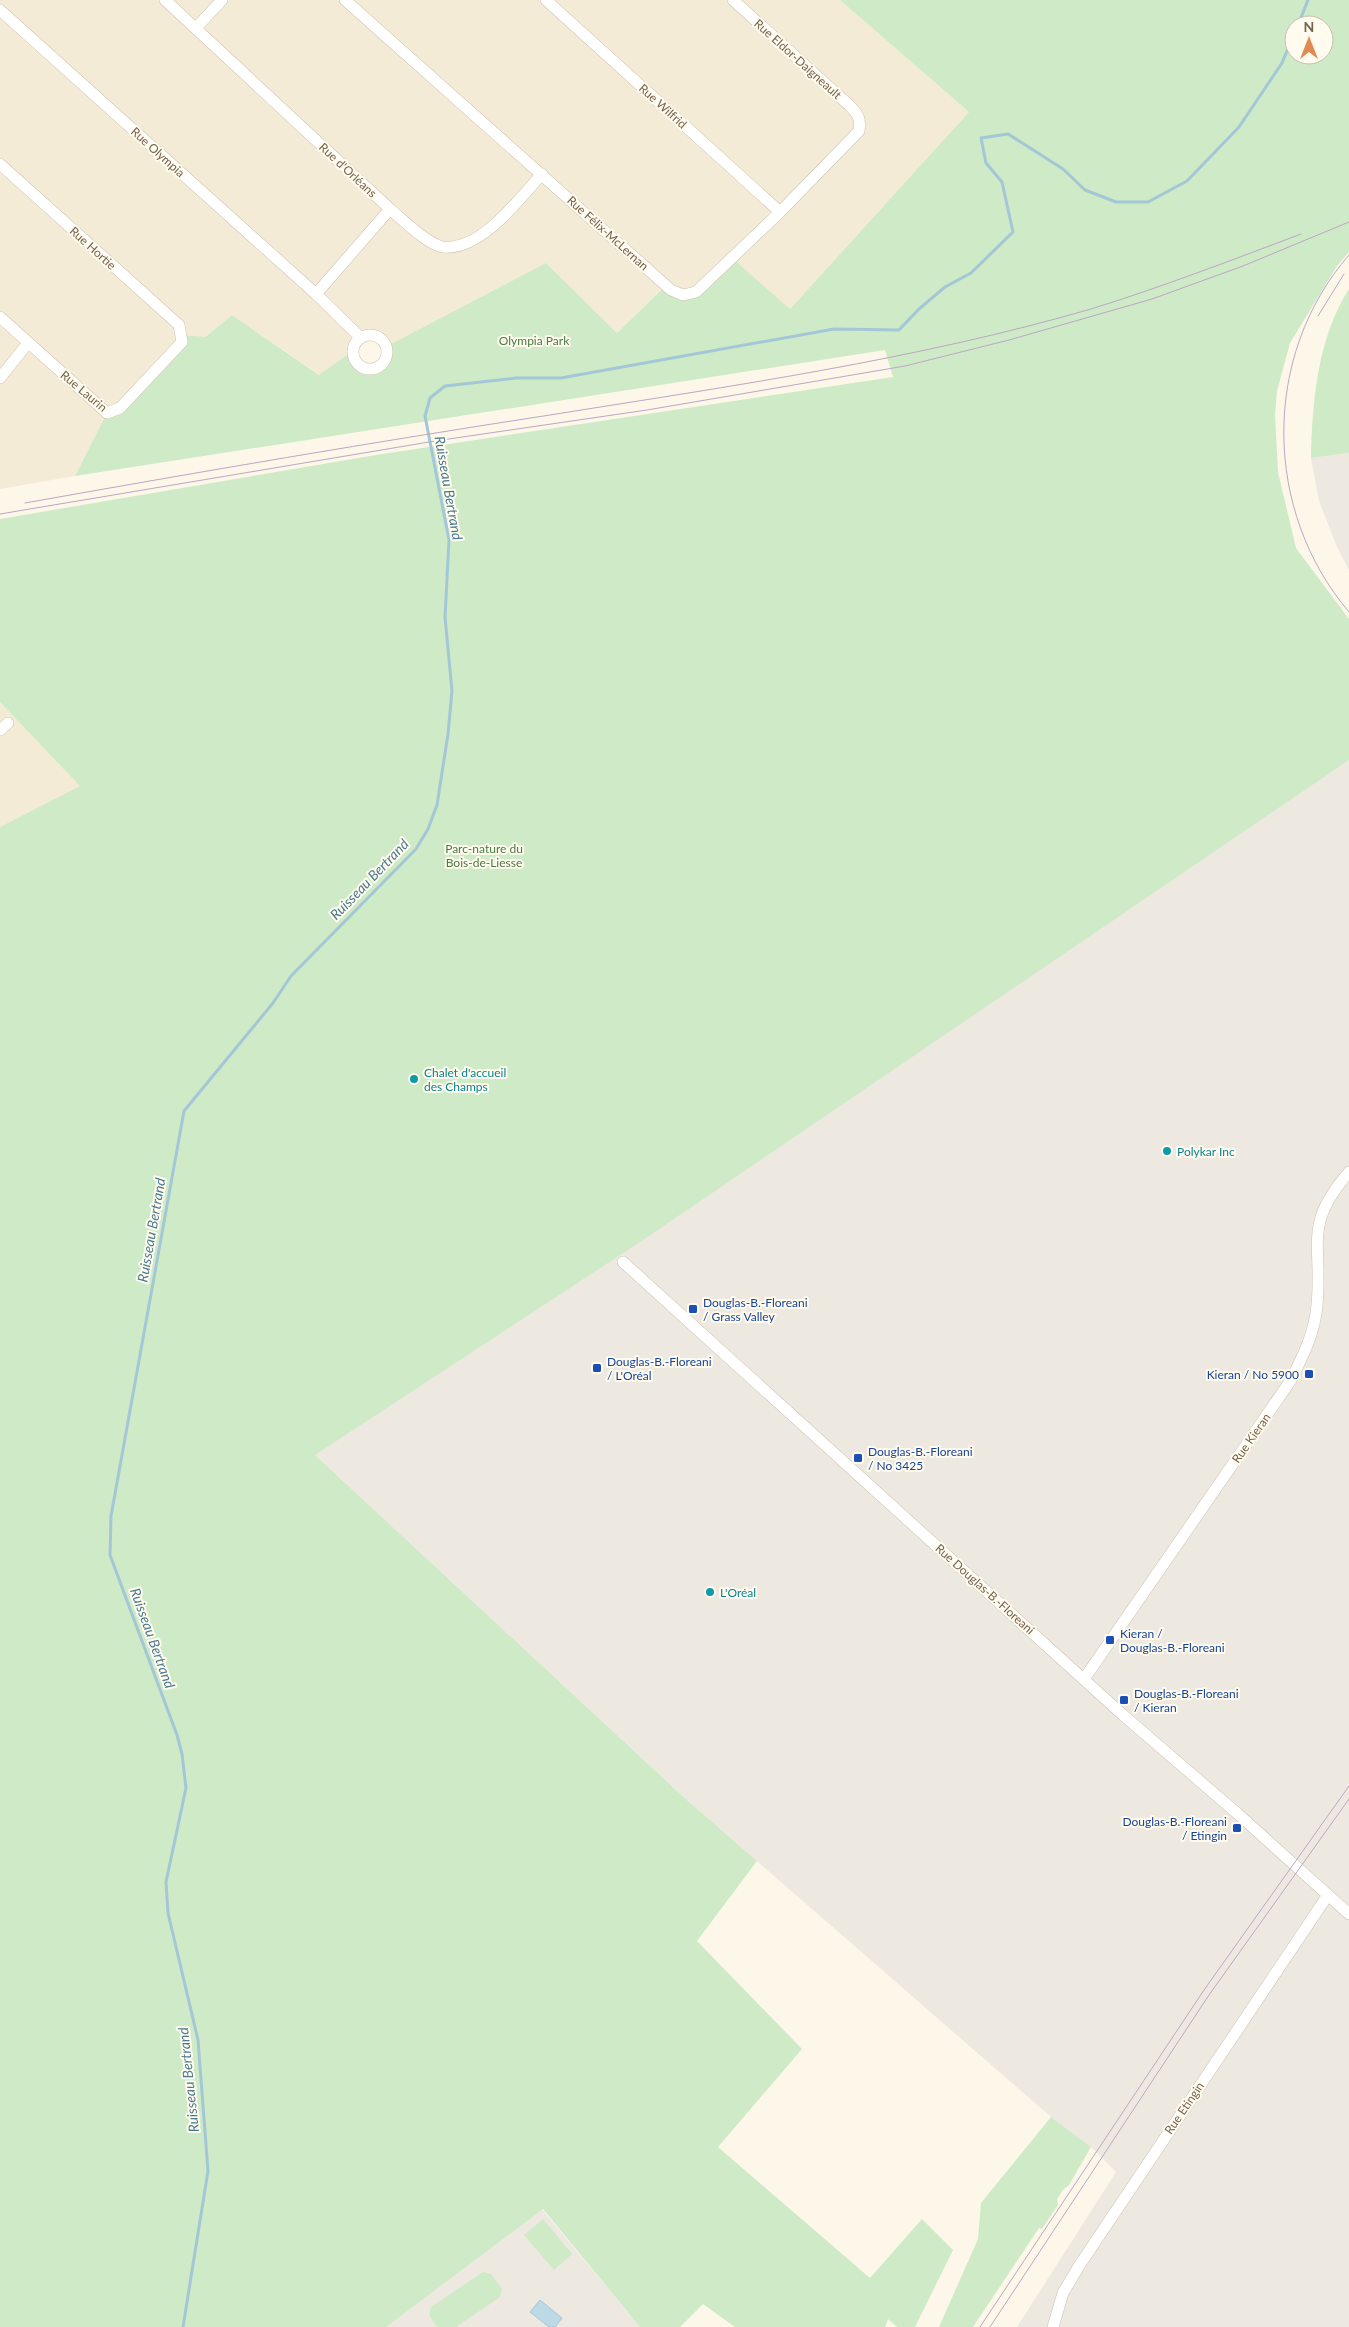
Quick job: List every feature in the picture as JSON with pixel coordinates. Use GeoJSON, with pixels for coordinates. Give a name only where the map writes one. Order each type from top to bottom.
{"type":"FeatureCollection","features":[{"type":"Feature","properties":{"kind":"street","name":"Rue d'Orléans"},"geometry":{"type":"LineString","coordinates":[[165,0],[390,209],[426,239],[442,247],[456,246],[484,233],[542,174]]}},
{"type":"Feature","properties":{"kind":"street"},"geometry":{"type":"LineString","coordinates":[[196,28],[222,0]]}},
{"type":"Feature","properties":{"kind":"street","name":"Rue Félix-McLernan"},"geometry":{"type":"LineString","coordinates":[[345,0],[671,290],[684,295],[696,292],[780,212],[859,131],[860,120]]}},
{"type":"Feature","properties":{"kind":"street","name":"Rue Wilfrid"},"geometry":{"type":"LineString","coordinates":[[546,0],[780,212]]}},
{"type":"Feature","properties":{"kind":"street","name":"Rue Eldor-Daigneault"},"geometry":{"type":"LineString","coordinates":[[733,0],[857,112],[860,120]]}},
{"type":"Feature","properties":{"kind":"street","name":"Rue Olympia"},"geometry":{"type":"LineString","coordinates":[[0,10],[316,294],[361,338]]}},
{"type":"Feature","properties":{"kind":"street","name":"Rue Hortie"},"geometry":{"type":"LineString","coordinates":[[0,164],[179,326],[182,335]]}},
{"type":"Feature","properties":{"kind":"street"},"geometry":{"type":"LineString","coordinates":[[316,294],[390,209]]}},
{"type":"Feature","properties":{"kind":"street","name":"Rue Laurin"},"geometry":{"type":"LineString","coordinates":[[0,317],[107,414],[120,408],[182,342],[182,335]]}},
{"type":"Feature","properties":{"kind":"street"},"geometry":{"type":"LineString","coordinates":[[0,378],[28,343]]}},
{"type":"Feature","properties":{"kind":"street","name":"Rue Kieran"},"geometry":{"type":"LineString","coordinates":[[1084,1679],[1291,1380],[1307,1349],[1318,1304],[1317,1233],[1320,1216],[1327,1200],[1349,1172]]}},
{"type":"Feature","properties":{"kind":"street","name":"Rue Douglas-B.-Floreani"},"geometry":{"type":"LineString","coordinates":[[623,1262],[1084,1679],[1349,1914]]}},
{"type":"Feature","properties":{"kind":"street","name":"Rue Etingin"},"geometry":{"type":"LineString","coordinates":[[1054,2327],[1063,2293],[1079,2266],[1309,1920],[1328,1895]]}},
{"type":"Feature","properties":{"kind":"shaded area"},"geometry":{"type":"Polygon","coordinates":[[[0,0],[840,0],[969,112],[790,309],[683,295],[665,285],[617,333],[546,263],[393,343],[375,336],[365,336],[357,341],[354,350],[320,375],[232,315],[107,414],[75,476],[0,489],[0,0]]]}},
{"type":"Feature","properties":{"kind":"shaded area"},"geometry":{"type":"Polygon","coordinates":[[[1349,453],[1349,570],[1337,547],[1319,501],[1311,458],[1349,453]]]}},
{"type":"Feature","properties":{"kind":"shaded area"},"geometry":{"type":"Polygon","coordinates":[[[0,702],[81,786],[0,827],[0,702]]]}},
{"type":"Feature","properties":{"kind":"shaded area"},"geometry":{"type":"Polygon","coordinates":[[[1349,760],[1349,2327],[1017,2327],[1116,2172],[1091,2147],[1051,2117],[689,1802],[315,1455],[1349,760]]]}},
{"type":"Feature","properties":{"kind":"shaded area"},"geometry":{"type":"Polygon","coordinates":[[[540,2207],[640,2327],[384,2327],[540,2207]]]}},
{"type":"Feature","properties":{"kind":"green space","name":"Parc-nature du Bois-de-Liesse"},"geometry":{"type":"Polygon","coordinates":[[[840,0],[1349,0],[1349,252],[1337,266],[1290,343],[1277,391],[1275,414],[1278,472],[1296,548],[1349,619],[1349,760],[640,1242],[315,1455],[689,1802],[757,1861],[697,1941],[802,2049],[718,2147],[870,2278],[922,2219],[953,2250],[915,2327],[897,2327],[888,2319],[885,2327],[735,2327],[703,2304],[680,2327],[640,2327],[543,2209],[386,2327],[0,2327],[0,827],[80,786],[0,702],[0,519],[376,455],[893,377],[885,350],[75,476],[107,413],[182,335],[205,337],[232,315],[319,375],[354,350],[356,362],[363,368],[379,365],[385,359],[388,352],[385,343],[375,336],[393,343],[546,263],[617,333],[666,285],[683,295],[732,258],[790,309],[969,112],[840,0]]]}},
{"type":"Feature","properties":{"kind":"green space"},"geometry":{"type":"Polygon","coordinates":[[[1349,289],[1349,453],[1311,458],[1315,393],[1319,370],[1330,328],[1349,289]]]}},
{"type":"Feature","properties":{"kind":"green space"},"geometry":{"type":"Polygon","coordinates":[[[1051,2117],[1091,2147],[1069,2185],[1057,2199],[1058,2205],[1042,2229],[1039,2228],[973,2327],[939,2327],[978,2239],[981,2203],[1051,2117]]]}},
{"type":"Feature","properties":{"kind":"green space"},"geometry":{"type":"Polygon","coordinates":[[[543,2219],[572,2254],[554,2270],[524,2235],[543,2219]]]}},
{"type":"Feature","properties":{"kind":"green space"},"geometry":{"type":"Polygon","coordinates":[[[483,2272],[491,2274],[502,2289],[500,2297],[456,2327],[437,2327],[429,2315],[431,2307],[483,2272]]]}},
{"type":"Feature","properties":{"kind":"water"},"geometry":{"type":"Polygon","coordinates":[[[540,2300],[562,2318],[555,2327],[549,2327],[530,2312],[540,2300]]]}},
{"type":"Feature","properties":{"kind":"waterway","name":"Ruisseau Bertrand"},"geometry":{"type":"LineString","coordinates":[[1302,15],[1308,0]]}},
{"type":"Feature","properties":{"kind":"waterway","name":"Ruisseau Bertrand"},"geometry":{"type":"LineString","coordinates":[[183,2327],[208,2171],[198,2040],[168,1913],[166,1882],[186,1788],[182,1754],[177,1735],[110,1555],[111,1516],[184,1111],[273,1003],[291,976],[416,849],[428,829],[437,805],[448,734],[452,691],[445,617],[449,540],[425,416],[430,398],[445,386],[516,378],[561,378],[834,329],[899,330],[919,309],[945,287],[971,273],[1013,232],[1002,182],[986,163],[981,138],[1008,134],[1063,169],[1085,190],[1116,202],[1148,202],[1187,181],[1239,127],[1284,58]]}},
{"type":"Feature","properties":{"kind":"tram line"},"geometry":{"type":"LineString","coordinates":[[0,514],[435,441],[647,410],[905,366],[1009,340],[1152,299],[1243,266],[1349,222]]}},
{"type":"Feature","properties":{"kind":"tram line"},"geometry":{"type":"LineString","coordinates":[[25,503],[352,447],[754,382],[958,343],[1025,327],[1118,301],[1301,234]]}},
{"type":"Feature","properties":{"kind":"tram line"},"geometry":{"type":"LineString","coordinates":[[1349,255],[1320,295],[1300,339],[1288,386],[1284,434],[1288,481],[1300,528],[1321,572],[1349,612]]}},
{"type":"Feature","properties":{"kind":"tram line"},"geometry":{"type":"LineString","coordinates":[[1318,316],[1344,274]]}},
{"type":"Feature","properties":{"kind":"tram line"},"geometry":{"type":"LineString","coordinates":[[980,2327],[1204,1990],[1349,1786]]}},
{"type":"Feature","properties":{"kind":"tram line"},"geometry":{"type":"LineString","coordinates":[[990,2327],[1209,1995],[1349,1799]]}},
{"type":"Feature","properties":{"kind":"place","name":"Chalet d'accueil des Champs"},"geometry":{"type":"Point","coordinates":[414,1079]}},
{"type":"Feature","properties":{"kind":"place","name":"Polykar Inc"},"geometry":{"type":"Point","coordinates":[1167,1151]}},
{"type":"Feature","properties":{"kind":"place","name":"Douglas-B.-Floreani / Grass Valley"},"geometry":{"type":"Point","coordinates":[693,1309]}},
{"type":"Feature","properties":{"kind":"place","name":"Douglas-B.-Floreani / L'Oréal"},"geometry":{"type":"Point","coordinates":[597,1368]}},
{"type":"Feature","properties":{"kind":"place","name":"Kieran / No 5900"},"geometry":{"type":"Point","coordinates":[1309,1374]}},
{"type":"Feature","properties":{"kind":"place","name":"Douglas-B.-Floreani / No 3425"},"geometry":{"type":"Point","coordinates":[858,1458]}},
{"type":"Feature","properties":{"kind":"place","name":"L'Oréal"},"geometry":{"type":"Point","coordinates":[710,1592]}},
{"type":"Feature","properties":{"kind":"place","name":"Kieran / Douglas-B.-Floreani"},"geometry":{"type":"Point","coordinates":[1110,1640]}},
{"type":"Feature","properties":{"kind":"place","name":"Douglas-B.-Floreani / Kieran"},"geometry":{"type":"Point","coordinates":[1124,1700]}},
{"type":"Feature","properties":{"kind":"place","name":"Douglas-B.-Floreani / Etingin"},"geometry":{"type":"Point","coordinates":[1237,1828]}},
{"type":"Feature","properties":{"kind":"park label","name":"Olympia Park"},"geometry":{"type":"Point","coordinates":[534,340]}}]}
